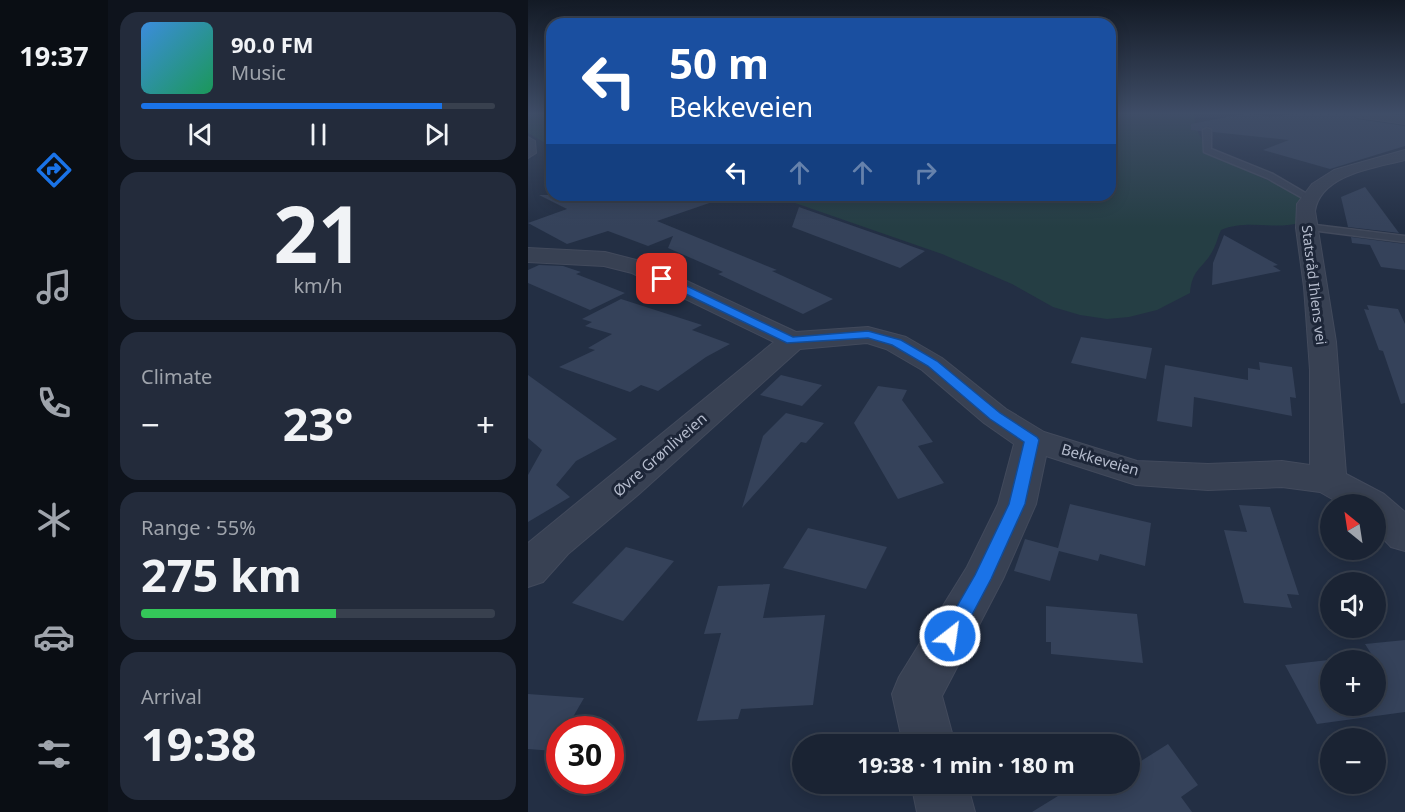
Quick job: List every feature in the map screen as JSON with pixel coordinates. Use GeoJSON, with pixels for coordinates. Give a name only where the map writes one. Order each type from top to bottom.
{"type":"FeatureCollection","features":[{"type":"Feature","properties":{"kind":"street"},"geometry":{"type":"LineString","coordinates":[[1309,198],[1333,178],[1405,155]]}},
{"type":"Feature","properties":{"kind":"street","name":"Statsråd Ihlens vei"},"geometry":{"type":"LineString","coordinates":[[1309,198],[1305,213],[1317,293],[1327,390],[1328,480]]}},
{"type":"Feature","properties":{"kind":"street"},"geometry":{"type":"LineString","coordinates":[[528,255],[605,260],[640,268],[792,341]]}},
{"type":"Feature","properties":{"kind":"street","name":"Bekkeveien"},"geometry":{"type":"LineString","coordinates":[[792,341],[868,335],[897,343],[932,364],[995,416],[1032,440],[1136,473],[1208,477],[1282,474],[1328,480]]}},
{"type":"Feature","properties":{"kind":"street","name":"Øvre Grønliveien"},"geometry":{"type":"LineString","coordinates":[[528,570],[554,543],[626,485],[792,341]]}},
{"type":"Feature","properties":{"kind":"street"},"geometry":{"type":"LineString","coordinates":[[927,734],[917,694],[982,579],[1017,504],[1032,440]]}},
{"type":"Feature","properties":{"kind":"street"},"geometry":{"type":"LineString","coordinates":[[1328,480],[1353,494]]}},
{"type":"Feature","properties":{"kind":"street"},"geometry":{"type":"LineString","coordinates":[[1386,518],[1405,536]]}},
{"type":"Feature","properties":{"kind":"street"},"geometry":{"type":"LineString","coordinates":[[942,794],[946,812]]}},
{"type":"Feature","properties":{"kind":"lane"},"geometry":{"type":"LineString","coordinates":[[1209,151],[1270,176],[1309,198]]}},
{"type":"Feature","properties":{"kind":"lane"},"geometry":{"type":"LineString","coordinates":[[1307,227],[1405,239]]}},
{"type":"Feature","properties":{"kind":"green space"},"geometry":{"type":"Polygon","coordinates":[[[1116,151],[1214,151],[1255,175],[1304,195],[1299,223],[1280,226],[1240,225],[1221,230],[1210,255],[1193,278],[1190,293],[1157,310],[1129,317],[1107,319],[1080,315],[1053,307],[1012,284],[942,254],[789,201],[1116,201],[1116,151]]]}},
{"type":"Feature","properties":{"kind":"building"},"geometry":{"type":"Polygon","coordinates":[[[1266,151],[1389,151],[1330,169],[1266,151]]]}},
{"type":"Feature","properties":{"kind":"building"},"geometry":{"type":"Polygon","coordinates":[[[1365,187],[1399,233],[1348,227],[1341,197],[1365,187]]]}},
{"type":"Feature","properties":{"kind":"building"},"geometry":{"type":"Polygon","coordinates":[[[551,201],[715,201],[657,221],[777,270],[772,271],[833,299],[803,314],[718,274],[723,272],[668,248],[673,236],[648,246],[608,231],[567,244],[528,223],[567,209],[551,201]]]}},
{"type":"Feature","properties":{"kind":"building"},"geometry":{"type":"Polygon","coordinates":[[[799,207],[925,251],[900,268],[792,227],[799,207]]]}},
{"type":"Feature","properties":{"kind":"building"},"geometry":{"type":"Polygon","coordinates":[[[1224,235],[1278,265],[1273,266],[1281,271],[1212,285],[1213,263],[1224,235]]]}},
{"type":"Feature","properties":{"kind":"building"},"geometry":{"type":"Polygon","coordinates":[[[1351,237],[1405,244],[1405,270],[1381,267],[1370,245],[1352,243],[1351,237]]]}},
{"type":"Feature","properties":{"kind":"building"},"geometry":{"type":"Polygon","coordinates":[[[539,265],[563,266],[581,272],[576,274],[625,293],[590,310],[528,283],[528,270],[539,265]]]}},
{"type":"Feature","properties":{"kind":"building"},"geometry":{"type":"Polygon","coordinates":[[[621,299],[702,325],[692,330],[730,344],[706,357],[658,391],[641,385],[630,392],[559,367],[595,350],[588,348],[612,334],[585,326],[592,322],[582,319],[621,299]]]}},
{"type":"Feature","properties":{"kind":"building"},"geometry":{"type":"Polygon","coordinates":[[[1367,305],[1398,309],[1405,324],[1405,403],[1401,404],[1383,351],[1379,350],[1364,309],[1369,310],[1367,305]]]}},
{"type":"Feature","properties":{"kind":"building"},"geometry":{"type":"Polygon","coordinates":[[[1081,337],[1152,348],[1146,379],[1071,363],[1081,337]]]}},
{"type":"Feature","properties":{"kind":"building"},"geometry":{"type":"Polygon","coordinates":[[[1259,362],[1292,367],[1296,398],[1290,397],[1292,416],[1194,397],[1192,427],[1157,421],[1165,365],[1248,380],[1248,368],[1260,370],[1259,362]]]}},
{"type":"Feature","properties":{"kind":"building"},"geometry":{"type":"Polygon","coordinates":[[[528,375],[617,439],[576,461],[556,485],[570,497],[528,522],[528,475],[542,450],[528,438],[528,375]]]}},
{"type":"Feature","properties":{"kind":"building"},"geometry":{"type":"Polygon","coordinates":[[[781,375],[822,385],[802,406],[760,395],[781,375]]]}},
{"type":"Feature","properties":{"kind":"building"},"geometry":{"type":"Polygon","coordinates":[[[878,386],[907,390],[902,400],[933,442],[918,446],[944,483],[898,499],[854,423],[878,386]]]}},
{"type":"Feature","properties":{"kind":"building"},"geometry":{"type":"Polygon","coordinates":[[[786,413],[824,423],[806,443],[801,442],[742,508],[763,436],[786,413]]]}},
{"type":"Feature","properties":{"kind":"building"},"geometry":{"type":"Polygon","coordinates":[[[1070,504],[1151,523],[1145,566],[1100,554],[1098,561],[1059,551],[1050,581],[1014,571],[1025,539],[1058,548],[1070,504]]]}},
{"type":"Feature","properties":{"kind":"building"},"geometry":{"type":"Polygon","coordinates":[[[1239,505],[1270,507],[1299,595],[1287,594],[1292,608],[1244,603],[1224,530],[1247,532],[1239,505]]]}},
{"type":"Feature","properties":{"kind":"building"},"geometry":{"type":"Polygon","coordinates":[[[808,528],[887,547],[866,589],[783,568],[808,528]]]}},
{"type":"Feature","properties":{"kind":"building"},"geometry":{"type":"Polygon","coordinates":[[[626,547],[674,561],[623,621],[572,603],[626,547]]]}},
{"type":"Feature","properties":{"kind":"building"},"geometry":{"type":"Polygon","coordinates":[[[770,584],[763,618],[825,615],[813,705],[741,709],[738,719],[697,721],[721,633],[704,634],[718,586],[770,584]]]}},
{"type":"Feature","properties":{"kind":"building"},"geometry":{"type":"Polygon","coordinates":[[[1046,606],[1137,614],[1143,663],[1051,654],[1051,642],[1046,642],[1046,606]]]}},
{"type":"Feature","properties":{"kind":"building"},"geometry":{"type":"Polygon","coordinates":[[[1405,640],[1405,712],[1386,715],[1386,650],[1369,650],[1365,644],[1405,640]]]}},
{"type":"Feature","properties":{"kind":"building"},"geometry":{"type":"Polygon","coordinates":[[[1320,661],[1320,716],[1376,716],[1317,724],[1285,665],[1320,661]]]}},
{"type":"Feature","properties":{"kind":"building"},"geometry":{"type":"Polygon","coordinates":[[[528,694],[584,698],[574,716],[546,716],[546,750],[528,749],[528,694]]]}},
{"type":"Feature","properties":{"kind":"building"},"geometry":{"type":"Polygon","coordinates":[[[1168,744],[1198,785],[1181,797],[1192,812],[1032,812],[1061,794],[1140,794],[1140,762],[1168,744]]]}},
{"type":"Feature","properties":{"kind":"route"},"geometry":{"type":"LineString","coordinates":[[662,279],[792,341],[868,335],[897,343],[932,364],[995,416],[1032,440],[1017,504],[982,579],[950,636]]}}]}
